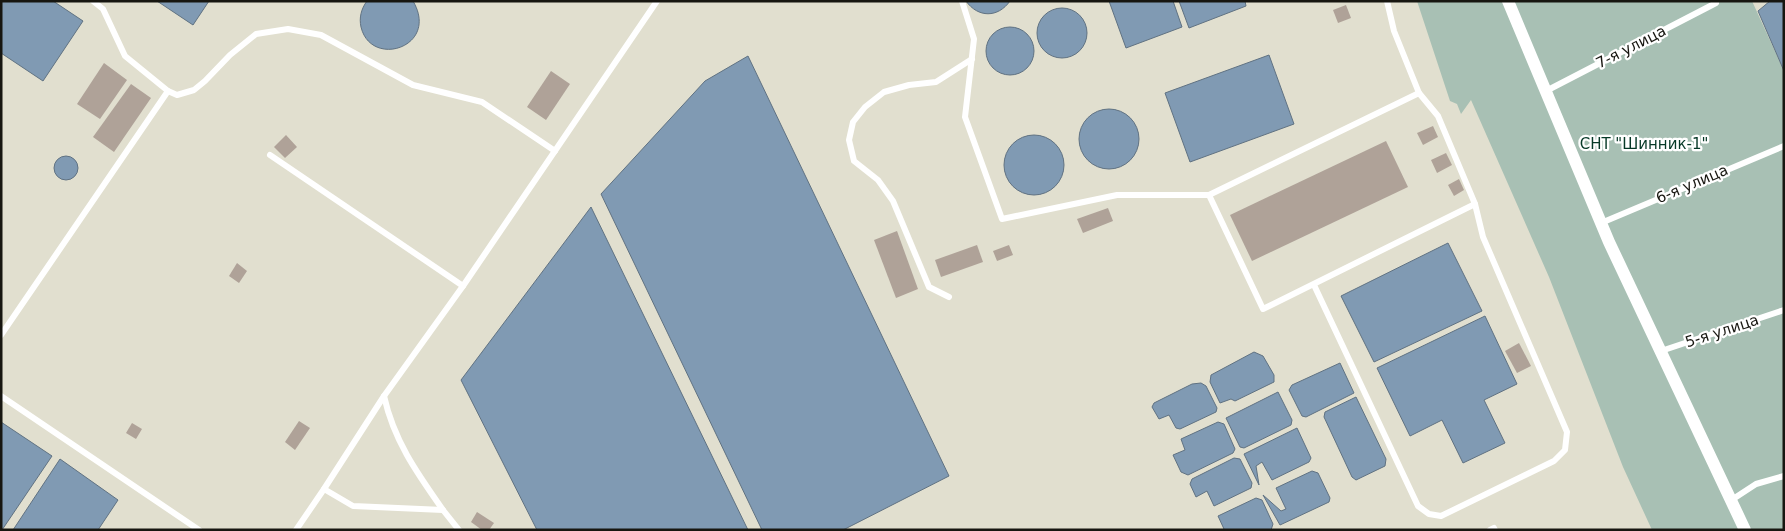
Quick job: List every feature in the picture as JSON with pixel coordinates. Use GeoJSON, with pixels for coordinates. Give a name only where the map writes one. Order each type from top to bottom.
{"type":"FeatureCollection","features":[{"type":"Feature","properties":{"kind":"street"},"geometry":{"type":"LineString","coordinates":[[1508,1],[1601,223],[1745,530]]}},
{"type":"Feature","properties":{"kind":"lane"},"geometry":{"type":"LineString","coordinates":[[93,1],[103,9],[125,56],[168,91],[177,95],[194,90],[230,55],[256,34],[288,29],[321,35],[413,85],[482,102],[555,151]]}},
{"type":"Feature","properties":{"kind":"lane"},"geometry":{"type":"LineString","coordinates":[[296,530],[384,396],[463,286],[657,1]]}},
{"type":"Feature","properties":{"kind":"lane"},"geometry":{"type":"LineString","coordinates":[[962,1],[974,39],[965,117],[1002,219],[1117,195],[1209,195],[1419,94]]}},
{"type":"Feature","properties":{"kind":"lane"},"geometry":{"type":"LineString","coordinates":[[1314,285],[1418,506],[1429,514],[1441,516],[1554,461],[1564,450],[1566,432],[1483,238],[1475,204],[1438,116],[1419,94],[1394,31],[1387,1]]}},
{"type":"Feature","properties":{"kind":"lane","name":"7-я улица"},"geometry":{"type":"LineString","coordinates":[[1546,91],[1716,3]]}},
{"type":"Feature","properties":{"kind":"lane"},"geometry":{"type":"LineString","coordinates":[[949,297],[929,287],[893,201],[878,180],[854,161],[849,140],[853,122],[865,107],[884,92],[909,85],[936,82],[972,59]]}},
{"type":"Feature","properties":{"kind":"lane"},"geometry":{"type":"LineString","coordinates":[[1,335],[168,91]]}},
{"type":"Feature","properties":{"kind":"lane","name":"6-я улица"},"geometry":{"type":"LineString","coordinates":[[1601,223],[1784,146]]}},
{"type":"Feature","properties":{"kind":"lane"},"geometry":{"type":"LineString","coordinates":[[270,155],[463,286]]}},
{"type":"Feature","properties":{"kind":"lane"},"geometry":{"type":"LineString","coordinates":[[1209,195],[1263,309],[1475,204]]}},
{"type":"Feature","properties":{"kind":"lane","name":"5-я улица"},"geometry":{"type":"LineString","coordinates":[[1661,351],[1784,310]]}},
{"type":"Feature","properties":{"kind":"lane"},"geometry":{"type":"LineString","coordinates":[[1,396],[199,530]]}},
{"type":"Feature","properties":{"kind":"lane"},"geometry":{"type":"LineString","coordinates":[[384,396],[389,418],[404,450],[443,510],[459,530]]}},
{"type":"Feature","properties":{"kind":"lane"},"geometry":{"type":"LineString","coordinates":[[1730,501],[1756,484],[1784,476]]}},
{"type":"Feature","properties":{"kind":"lane"},"geometry":{"type":"LineString","coordinates":[[324,489],[352,506],[443,510]]}},
{"type":"Feature","properties":{"kind":"lane"},"geometry":{"type":"LineString","coordinates":[[1490,530],[1494,528],[1495,530]]}},
{"type":"Feature","properties":{"kind":"green space","name":"СНТ \"Шинник-1\""},"geometry":{"type":"Polygon","coordinates":[[[1417,1],[1752,1],[1784,71],[1784,530],[1652,530],[1623,467],[1549,277],[1471,100],[1461,114],[1457,104],[1450,101],[1417,1]]]}},
{"type":"Feature","properties":{"kind":"water"},"geometry":{"type":"Polygon","coordinates":[[[1,1],[53,1],[83,21],[43,81],[1,53],[1,1]]]}},
{"type":"Feature","properties":{"kind":"water"},"geometry":{"type":"Polygon","coordinates":[[[157,1],[209,1],[193,25],[157,1]]]}},
{"type":"Feature","properties":{"kind":"water"},"geometry":{"type":"Polygon","coordinates":[[[367,1],[413,1],[419,17],[418,30],[411,41],[401,47],[389,49],[377,47],[367,40],[360,20],[362,10],[367,1]]]}},
{"type":"Feature","properties":{"kind":"water"},"geometry":{"type":"Polygon","coordinates":[[[966,1],[1010,1],[1000,11],[988,14],[976,11],[966,1]]]}},
{"type":"Feature","properties":{"kind":"water"},"geometry":{"type":"Polygon","coordinates":[[[1109,1],[1173,1],[1182,27],[1126,48],[1109,1]]]}},
{"type":"Feature","properties":{"kind":"water"},"geometry":{"type":"Polygon","coordinates":[[[1179,1],[1245,1],[1246,6],[1189,28],[1179,1]]]}},
{"type":"Feature","properties":{"kind":"water"},"geometry":{"type":"Polygon","coordinates":[[[1770,1],[1784,1],[1784,71],[1758,11],[1770,1]]]}},
{"type":"Feature","properties":{"kind":"water"},"geometry":{"type":"Polygon","coordinates":[[[1062,8],[1080,15],[1087,33],[1080,51],[1062,58],[1044,51],[1037,33],[1044,15],[1062,8]]]}},
{"type":"Feature","properties":{"kind":"water"},"geometry":{"type":"Polygon","coordinates":[[[1010,27],[1019,29],[1027,34],[1032,42],[1034,51],[1032,60],[1027,68],[1019,73],[1010,75],[1001,73],[993,68],[988,60],[986,51],[988,42],[993,34],[1001,29],[1010,27]]]}},
{"type":"Feature","properties":{"kind":"water"},"geometry":{"type":"Polygon","coordinates":[[[1269,55],[1294,124],[1190,162],[1165,93],[1269,55]]]}},
{"type":"Feature","properties":{"kind":"water"},"geometry":{"type":"Polygon","coordinates":[[[748,56],[949,476],[843,530],[762,530],[601,194],[705,81],[748,56]]]}},
{"type":"Feature","properties":{"kind":"water"},"geometry":{"type":"Polygon","coordinates":[[[1109,109],[1126,114],[1134,122],[1139,139],[1134,156],[1126,164],[1109,169],[1092,164],[1084,156],[1079,139],[1084,122],[1092,114],[1109,109]]]}},
{"type":"Feature","properties":{"kind":"water"},"geometry":{"type":"Polygon","coordinates":[[[1028,135],[1040,135],[1051,140],[1059,148],[1064,159],[1062,177],[1051,190],[1040,195],[1028,195],[1017,190],[1009,182],[1004,171],[1004,159],[1009,148],[1017,140],[1028,135]]]}},
{"type":"Feature","properties":{"kind":"water"},"geometry":{"type":"Polygon","coordinates":[[[66,156],[75,159],[78,168],[75,177],[66,180],[57,177],[54,168],[57,159],[66,156]]]}},
{"type":"Feature","properties":{"kind":"water"},"geometry":{"type":"Polygon","coordinates":[[[591,207],[748,530],[537,530],[461,380],[591,207]]]}},
{"type":"Feature","properties":{"kind":"water"},"geometry":{"type":"Polygon","coordinates":[[[1448,243],[1482,311],[1374,362],[1341,296],[1448,243]]]}},
{"type":"Feature","properties":{"kind":"water"},"geometry":{"type":"Polygon","coordinates":[[[1485,316],[1517,384],[1484,400],[1505,443],[1463,463],[1442,420],[1410,436],[1377,368],[1485,316]]]}},
{"type":"Feature","properties":{"kind":"water"},"geometry":{"type":"Polygon","coordinates":[[[1254,352],[1263,356],[1274,375],[1274,382],[1235,401],[1231,399],[1220,403],[1210,382],[1211,375],[1254,352]]]}},
{"type":"Feature","properties":{"kind":"water"},"geometry":{"type":"Polygon","coordinates":[[[1340,363],[1354,393],[1306,417],[1302,416],[1289,390],[1292,385],[1340,363]]]}},
{"type":"Feature","properties":{"kind":"water"},"geometry":{"type":"Polygon","coordinates":[[[1201,383],[1206,386],[1217,408],[1216,412],[1180,429],[1176,428],[1169,415],[1159,419],[1152,407],[1154,403],[1192,384],[1201,383]]]}},
{"type":"Feature","properties":{"kind":"water"},"geometry":{"type":"Polygon","coordinates":[[[1278,392],[1292,420],[1291,425],[1244,448],[1240,447],[1226,418],[1278,392]]]}},
{"type":"Feature","properties":{"kind":"water"},"geometry":{"type":"Polygon","coordinates":[[[1356,397],[1386,459],[1385,466],[1356,480],[1352,477],[1324,417],[1325,412],[1356,397]]]}},
{"type":"Feature","properties":{"kind":"water"},"geometry":{"type":"Polygon","coordinates":[[[1,422],[52,456],[2,530],[1,530],[1,422]]]}},
{"type":"Feature","properties":{"kind":"water"},"geometry":{"type":"Polygon","coordinates":[[[1218,422],[1224,424],[1235,449],[1233,453],[1188,475],[1181,472],[1173,455],[1185,450],[1181,439],[1218,422]]]}},
{"type":"Feature","properties":{"kind":"water"},"geometry":{"type":"Polygon","coordinates":[[[1297,428],[1311,458],[1309,462],[1272,480],[1262,462],[1256,466],[1259,485],[1244,454],[1297,428]]]}},
{"type":"Feature","properties":{"kind":"water"},"geometry":{"type":"Polygon","coordinates":[[[1234,458],[1240,459],[1252,483],[1251,488],[1214,506],[1207,491],[1196,497],[1190,484],[1192,479],[1234,458]]]}},
{"type":"Feature","properties":{"kind":"water"},"geometry":{"type":"Polygon","coordinates":[[[60,459],[118,500],[98,530],[13,530],[60,459]]]}},
{"type":"Feature","properties":{"kind":"water"},"geometry":{"type":"Polygon","coordinates":[[[1312,471],[1318,473],[1330,498],[1329,502],[1280,525],[1263,495],[1281,511],[1286,509],[1276,488],[1312,471]]]}},
{"type":"Feature","properties":{"kind":"water"},"geometry":{"type":"Polygon","coordinates":[[[1256,498],[1262,500],[1273,524],[1271,530],[1222,530],[1224,529],[1218,516],[1256,498]]]}},
{"type":"Feature","properties":{"kind":"building"},"geometry":{"type":"Polygon","coordinates":[[[1346,5],[1351,18],[1338,23],[1333,10],[1346,5]]]}},
{"type":"Feature","properties":{"kind":"building"},"geometry":{"type":"Polygon","coordinates":[[[104,63],[127,80],[100,119],[77,104],[104,63]]]}},
{"type":"Feature","properties":{"kind":"building"},"geometry":{"type":"Polygon","coordinates":[[[551,71],[570,84],[546,120],[527,107],[551,71]]]}},
{"type":"Feature","properties":{"kind":"building"},"geometry":{"type":"Polygon","coordinates":[[[131,84],[151,98],[114,152],[93,137],[131,84]]]}},
{"type":"Feature","properties":{"kind":"building"},"geometry":{"type":"Polygon","coordinates":[[[1433,126],[1438,137],[1423,145],[1417,133],[1433,126]]]}},
{"type":"Feature","properties":{"kind":"building"},"geometry":{"type":"Polygon","coordinates":[[[286,135],[297,147],[285,158],[274,147],[286,135]]]}},
{"type":"Feature","properties":{"kind":"building"},"geometry":{"type":"Polygon","coordinates":[[[1386,141],[1408,187],[1252,261],[1230,215],[1386,141]]]}},
{"type":"Feature","properties":{"kind":"building"},"geometry":{"type":"Polygon","coordinates":[[[1446,153],[1452,165],[1437,173],[1431,160],[1446,153]]]}},
{"type":"Feature","properties":{"kind":"building"},"geometry":{"type":"Polygon","coordinates":[[[1459,179],[1464,190],[1454,196],[1448,185],[1459,179]]]}},
{"type":"Feature","properties":{"kind":"building"},"geometry":{"type":"Polygon","coordinates":[[[1108,208],[1113,221],[1083,233],[1077,219],[1108,208]]]}},
{"type":"Feature","properties":{"kind":"building"},"geometry":{"type":"Polygon","coordinates":[[[897,231],[918,289],[896,298],[874,240],[897,231]]]}},
{"type":"Feature","properties":{"kind":"building"},"geometry":{"type":"Polygon","coordinates":[[[977,245],[983,262],[941,277],[935,260],[977,245]]]}},
{"type":"Feature","properties":{"kind":"building"},"geometry":{"type":"Polygon","coordinates":[[[1009,245],[1013,255],[997,261],[993,251],[1009,245]]]}},
{"type":"Feature","properties":{"kind":"building"},"geometry":{"type":"Polygon","coordinates":[[[237,263],[247,271],[239,283],[229,276],[237,263]]]}},
{"type":"Feature","properties":{"kind":"building"},"geometry":{"type":"Polygon","coordinates":[[[1519,343],[1531,366],[1517,373],[1505,351],[1519,343]]]}},
{"type":"Feature","properties":{"kind":"building"},"geometry":{"type":"Polygon","coordinates":[[[299,421],[310,428],[295,450],[285,442],[299,421]]]}},
{"type":"Feature","properties":{"kind":"building"},"geometry":{"type":"Polygon","coordinates":[[[132,423],[142,429],[136,439],[126,433],[132,423]]]}},
{"type":"Feature","properties":{"kind":"building"},"geometry":{"type":"Polygon","coordinates":[[[477,512],[494,523],[489,530],[482,530],[471,522],[477,512]]]}}]}
